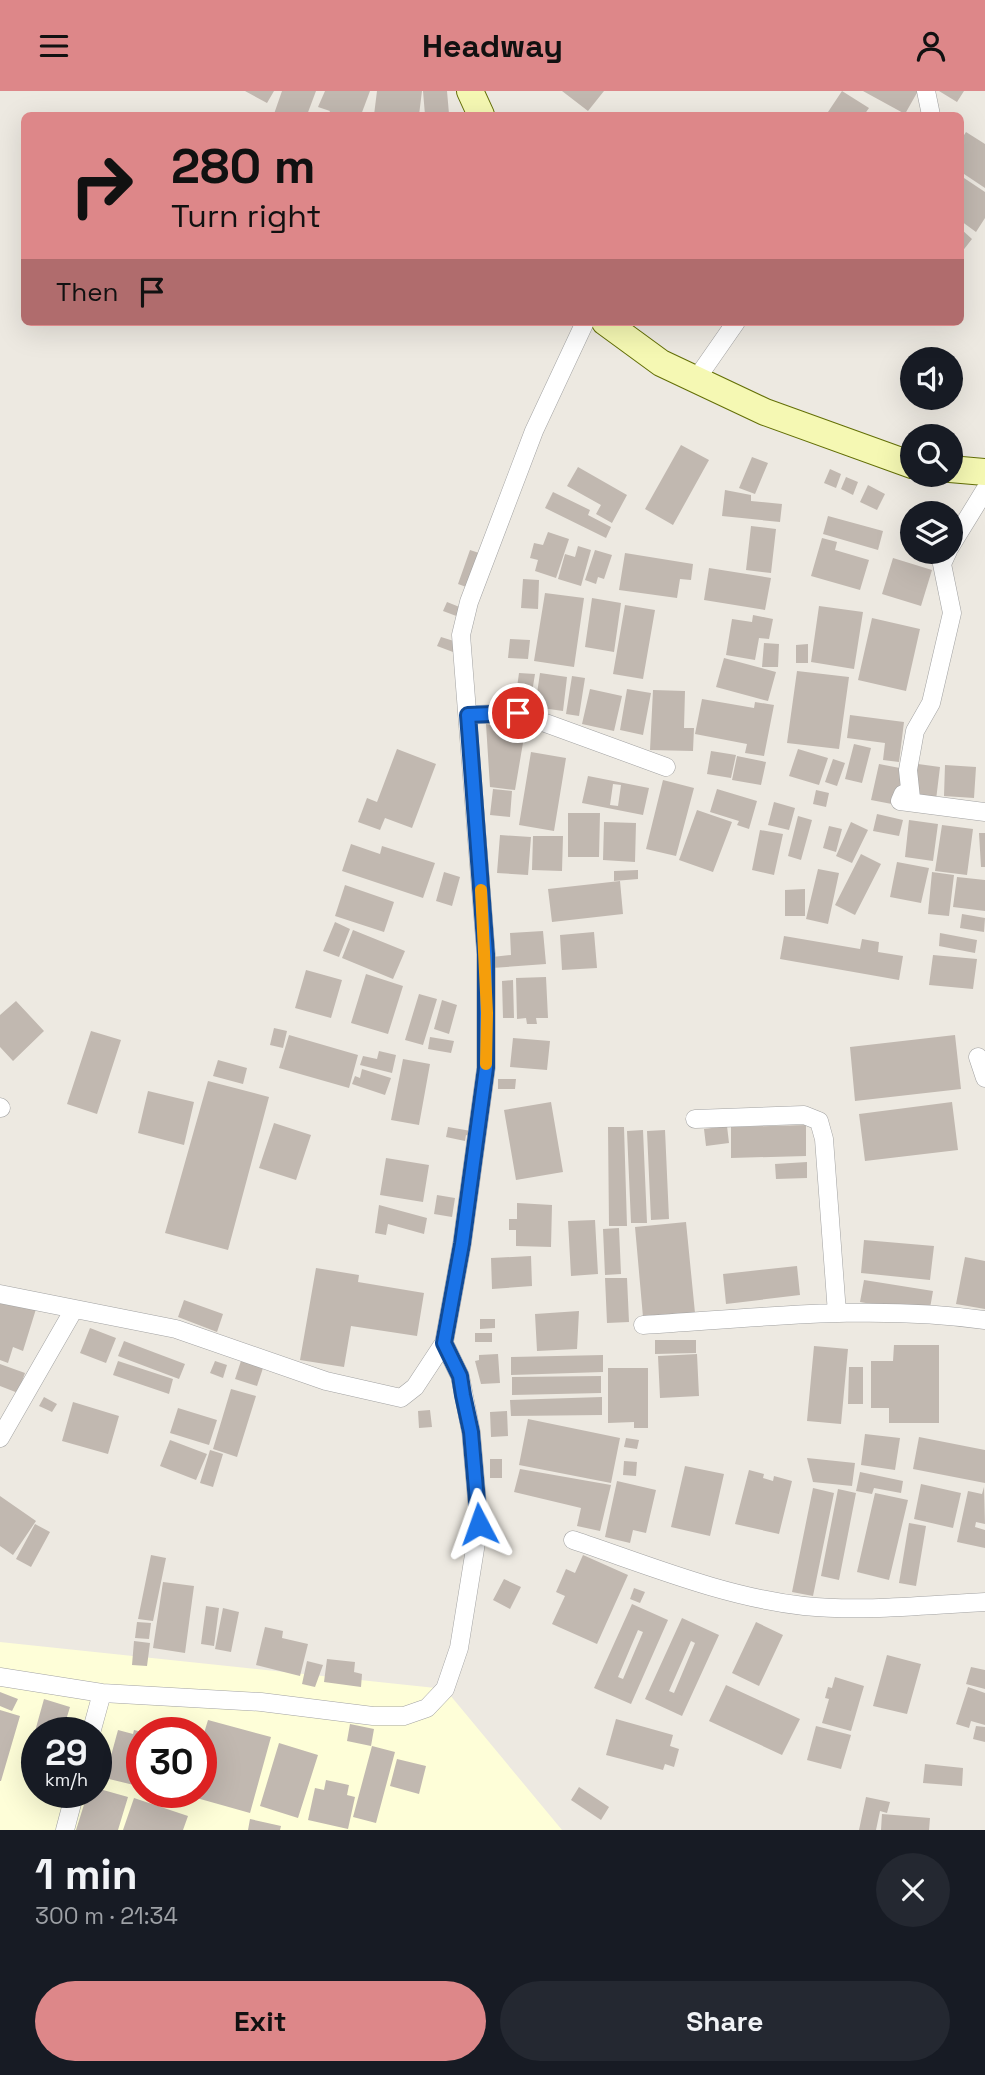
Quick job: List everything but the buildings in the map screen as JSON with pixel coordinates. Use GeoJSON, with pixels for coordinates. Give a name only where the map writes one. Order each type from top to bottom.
{"type":"FeatureCollection","features":[{"type":"Feature","properties":{"kind":"main road"},"geometry":{"type":"LineString","coordinates":[[470,91],[480,112]]}},
{"type":"Feature","properties":{"kind":"main road"},"geometry":{"type":"LineString","coordinates":[[610,326],[661,363],[765,412],[900,461]]}},
{"type":"Feature","properties":{"kind":"main road"},"geometry":{"type":"LineString","coordinates":[[963,470],[985,472]]}},
{"type":"Feature","properties":{"kind":"street"},"geometry":{"type":"LineString","coordinates":[[926,91],[930,112]]}},
{"type":"Feature","properties":{"kind":"street"},"geometry":{"type":"LineString","coordinates":[[0,1294],[73,1311],[176,1329],[326,1381],[401,1398],[415,1387],[444,1343],[462,1244],[486,1068],[486,954],[461,635],[468,601],[534,431],[583,326]]}},
{"type":"Feature","properties":{"kind":"street"},"geometry":{"type":"LineString","coordinates":[[698,379],[728,326]]}},
{"type":"Feature","properties":{"kind":"street"},"geometry":{"type":"LineString","coordinates":[[963,526],[985,489]]}},
{"type":"Feature","properties":{"kind":"street"},"geometry":{"type":"LineString","coordinates":[[942,564],[952,613],[932,703],[915,731],[908,770],[911,798],[903,794],[900,801],[985,813]]}},
{"type":"Feature","properties":{"kind":"street"},"geometry":{"type":"LineString","coordinates":[[468,715],[518,713],[666,767]]}},
{"type":"Feature","properties":{"kind":"street"},"geometry":{"type":"LineString","coordinates":[[978,1057],[985,1078]]}},
{"type":"Feature","properties":{"kind":"street"},"geometry":{"type":"LineString","coordinates":[[695,1119],[804,1115],[819,1121],[824,1139],[837,1313]]}},
{"type":"Feature","properties":{"kind":"street"},"geometry":{"type":"LineString","coordinates":[[0,1438],[73,1311]]}},
{"type":"Feature","properties":{"kind":"street"},"geometry":{"type":"LineString","coordinates":[[643,1325],[837,1313],[948,1315],[985,1321]]}},
{"type":"Feature","properties":{"kind":"street"},"geometry":{"type":"LineString","coordinates":[[0,1677],[102,1693],[261,1702],[373,1716],[404,1716],[427,1708],[444,1689],[459,1647],[479,1524],[460,1376],[444,1343]]}},
{"type":"Feature","properties":{"kind":"street"},"geometry":{"type":"LineString","coordinates":[[573,1540],[680,1578],[802,1606],[858,1608],[985,1602]]}},
{"type":"Feature","properties":{"kind":"street"},"geometry":{"type":"LineString","coordinates":[[95,1717],[102,1693]]}},
{"type":"Feature","properties":{"kind":"street"},"geometry":{"type":"LineString","coordinates":[[65,1830],[71,1808]]}},
{"type":"Feature","properties":{"kind":"shaded area"},"geometry":{"type":"Polygon","coordinates":[[[0,1642],[445,1689],[562,1830],[0,1830],[0,1642]]]}},
{"type":"Feature","properties":{"kind":"slow traffic"},"geometry":{"type":"LineString","coordinates":[[481,890],[486,954],[486,1064]]}},
{"type":"Feature","properties":{"kind":"route"},"geometry":{"type":"LineString","coordinates":[[479,1524],[471,1432],[460,1376],[444,1343],[462,1244],[486,1068],[486,954],[468,715],[518,713]]}}]}
